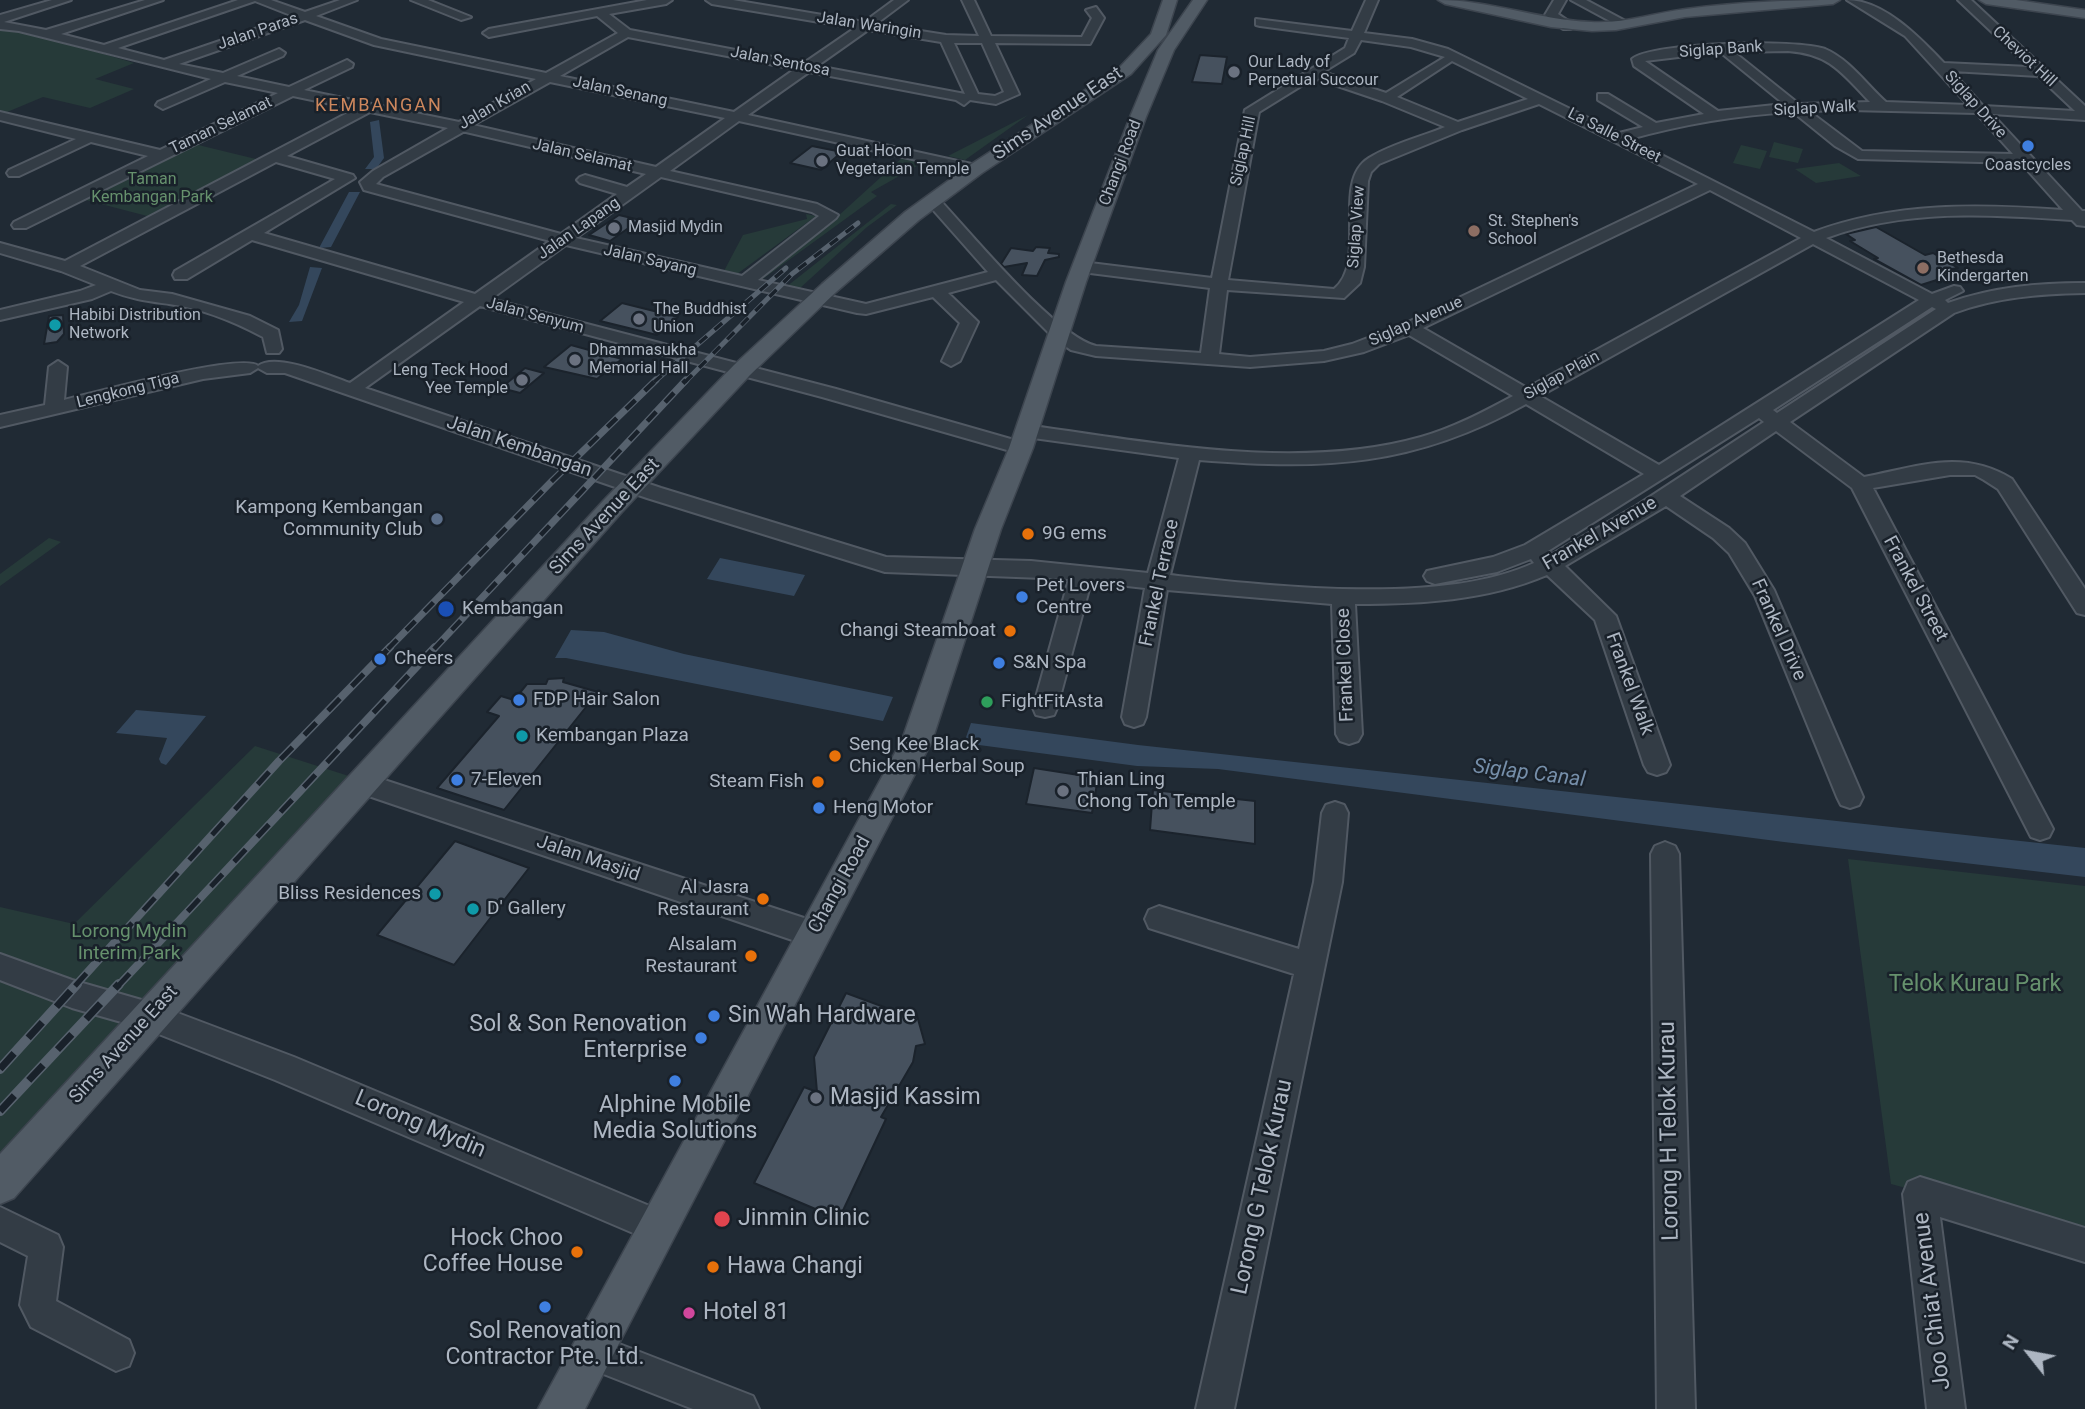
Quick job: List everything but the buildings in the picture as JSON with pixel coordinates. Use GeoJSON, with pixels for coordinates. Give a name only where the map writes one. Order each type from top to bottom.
{"type":"FeatureCollection","features":[{"type":"Feature","properties":{"kind":"main road"},"geometry":{"type":"LineString","coordinates":[[1445,0],[1567,26],[1601,27],[1665,15]]}},
{"type":"Feature","properties":{"kind":"main road"},"geometry":{"type":"LineString","coordinates":[[1592,8],[1621,15],[1665,15],[1833,0]]}},
{"type":"Feature","properties":{"kind":"main road"},"geometry":{"type":"LineString","coordinates":[[1986,0],[2085,14]]}},
{"type":"Feature","properties":{"kind":"main road"},"geometry":{"type":"LineString","coordinates":[[1162,28],[1194,3],[1221,2]]}},
{"type":"Feature","properties":{"kind":"main road","name":"Sims Avenue East"},"geometry":{"type":"LineString","coordinates":[[0,1184],[160,1019],[363,784],[636,482],[742,370],[888,236],[976,169],[1125,71],[1149,47],[1162,28],[1165,3]]}},
{"type":"Feature","properties":{"kind":"main road","name":"Changi Road"},"geometry":{"type":"LineString","coordinates":[[561,1409],[917,741],[1060,335],[1082,267],[1124,108],[1166,50],[1194,3]]}},
{"type":"Feature","properties":{"kind":"main road"},"geometry":{"type":"LineString","coordinates":[[1488,10],[1536,11],[1558,3]]}},
{"type":"Feature","properties":{"kind":"main road"},"geometry":{"type":"LineString","coordinates":[[1069,107],[1091,102],[1124,108]]}},
{"type":"Feature","properties":{"kind":"street"},"geometry":{"type":"LineString","coordinates":[[0,19],[65,0]]}},
{"type":"Feature","properties":{"kind":"street"},"geometry":{"type":"LineString","coordinates":[[46,34],[157,0]]}},
{"type":"Feature","properties":{"kind":"street"},"geometry":{"type":"LineString","coordinates":[[106,48],[250,0]]}},
{"type":"Feature","properties":{"kind":"street","name":"Jalan Paras"},"geometry":{"type":"LineString","coordinates":[[165,64],[351,0]]}},
{"type":"Feature","properties":{"kind":"street"},"geometry":{"type":"LineString","coordinates":[[417,0],[465,18]]}},
{"type":"Feature","properties":{"kind":"street"},"geometry":{"type":"LineString","coordinates":[[432,5],[446,0]]}},
{"type":"Feature","properties":{"kind":"street"},"geometry":{"type":"LineString","coordinates":[[489,33],[666,0]]}},
{"type":"Feature","properties":{"kind":"street","name":"Jalan Waringin"},"geometry":{"type":"LineString","coordinates":[[712,0],[946,39],[1086,41],[1098,18],[1092,10]]}},
{"type":"Feature","properties":{"kind":"street","name":"Jalan Lapang"},"geometry":{"type":"LineString","coordinates":[[359,384],[902,0]]}},
{"type":"Feature","properties":{"kind":"street","name":"Siglap Hill"},"geometry":{"type":"LineString","coordinates":[[1209,359],[1219,285],[1252,110],[1350,50],[1372,0]]}},
{"type":"Feature","properties":{"kind":"street"},"geometry":{"type":"LineString","coordinates":[[1577,0],[1625,24]]}},
{"type":"Feature","properties":{"kind":"street","name":"Siglap Drive"},"geometry":{"type":"LineString","coordinates":[[1853,0],[1905,30],[2082,219]]}},
{"type":"Feature","properties":{"kind":"street","name":"Cheviot Hill"},"geometry":{"type":"LineString","coordinates":[[1964,0],[2085,115]]}},
{"type":"Feature","properties":{"kind":"street","name":"Jalan Senang"},"geometry":{"type":"LineString","coordinates":[[267,1],[378,42],[976,169]]}},
{"type":"Feature","properties":{"kind":"street"},"geometry":{"type":"LineString","coordinates":[[1558,3],[1551,15],[1567,26]]}},
{"type":"Feature","properties":{"kind":"street"},"geometry":{"type":"LineString","coordinates":[[976,4],[985,38]]}},
{"type":"Feature","properties":{"kind":"street","name":"Jalan Sentosa"},"geometry":{"type":"LineString","coordinates":[[600,13],[626,33],[969,99],[996,100],[1007,97],[1013,91],[985,38]]}},
{"type":"Feature","properties":{"kind":"street","name":"La Salle Street"},"geometry":{"type":"LineString","coordinates":[[1260,22],[1422,45],[1475,66],[1710,184],[1948,309]]}},
{"type":"Feature","properties":{"kind":"street","name":"Jalan Selamat"},"geometry":{"type":"LineString","coordinates":[[0,25],[19,27],[225,78],[460,127],[817,209],[831,215],[744,283]]}},
{"type":"Feature","properties":{"kind":"street","name":"Jalan Krian"},"geometry":{"type":"LineString","coordinates":[[368,184],[378,174],[546,76],[626,33]]}},
{"type":"Feature","properties":{"kind":"street"},"geometry":{"type":"LineString","coordinates":[[946,39],[969,99]]}},
{"type":"Feature","properties":{"kind":"street"},"geometry":{"type":"LineString","coordinates":[[1422,45],[1446,61],[1475,66]]}},
{"type":"Feature","properties":{"kind":"street","name":"Siglap Bank"},"geometry":{"type":"LineString","coordinates":[[1716,116],[1637,61],[1644,56],[1723,49],[1790,46],[1819,50],[1882,106]]}},
{"type":"Feature","properties":{"kind":"street"},"geometry":{"type":"LineString","coordinates":[[1723,49],[1858,155],[2023,159]]}},
{"type":"Feature","properties":{"kind":"street"},"geometry":{"type":"LineString","coordinates":[[163,105],[279,53]]}},
{"type":"Feature","properties":{"kind":"street"},"geometry":{"type":"LineString","coordinates":[[1387,98],[1446,61]]}},
{"type":"Feature","properties":{"kind":"street","name":"Taman Selamat"},"geometry":{"type":"LineString","coordinates":[[20,225],[347,64]]}},
{"type":"Feature","properties":{"kind":"street"},"geometry":{"type":"LineString","coordinates":[[1940,67],[2041,72]]}},
{"type":"Feature","properties":{"kind":"street"},"geometry":{"type":"LineString","coordinates":[[1312,73],[1387,98],[1457,127]]}},
{"type":"Feature","properties":{"kind":"street"},"geometry":{"type":"LineString","coordinates":[[1602,97],[1653,127]]}},
{"type":"Feature","properties":{"kind":"street","name":"Siglap View"},"geometry":{"type":"LineString","coordinates":[[1082,267],[1219,285],[1330,295],[1349,288],[1356,267],[1360,185],[1365,168],[1374,161],[1457,127],[1541,99]]}},
{"type":"Feature","properties":{"kind":"street","name":"Siglap Walk"},"geometry":{"type":"LineString","coordinates":[[1617,138],[1653,127],[1716,116],[1798,109],[1882,106],[2085,115]]}},
{"type":"Feature","properties":{"kind":"street"},"geometry":{"type":"LineString","coordinates":[[67,267],[369,107]]}},
{"type":"Feature","properties":{"kind":"street"},"geometry":{"type":"LineString","coordinates":[[0,116],[161,155]]}},
{"type":"Feature","properties":{"kind":"street"},"geometry":{"type":"LineString","coordinates":[[0,131],[21,122]]}},
{"type":"Feature","properties":{"kind":"street"},"geometry":{"type":"LineString","coordinates":[[14,173],[89,138]]}},
{"type":"Feature","properties":{"kind":"street"},"geometry":{"type":"LineString","coordinates":[[181,275],[348,178],[275,157]]}},
{"type":"Feature","properties":{"kind":"street"},"geometry":{"type":"LineString","coordinates":[[585,180],[630,193]]}},
{"type":"Feature","properties":{"kind":"street","name":"Jalan Sayang"},"geometry":{"type":"LineString","coordinates":[[368,184],[379,192],[563,240],[866,309],[999,274]]}},
{"type":"Feature","properties":{"kind":"street","name":"Siglap Avenue"},"geometry":{"type":"LineString","coordinates":[[1060,335],[1077,346],[1097,351],[1250,362],[1324,356],[1357,348],[1410,328],[1710,184]]}},
{"type":"Feature","properties":{"kind":"street"},"geometry":{"type":"LineString","coordinates":[[933,201],[999,274],[1060,335]]}},
{"type":"Feature","properties":{"kind":"street","name":"Siglap Plain"},"geometry":{"type":"LineString","coordinates":[[1023,440],[1237,456],[1307,458],[1394,450],[1449,437],[1812,238],[1856,222],[1917,214],[2011,212],[2082,219]]}},
{"type":"Feature","properties":{"kind":"street","name":"Jalan Senyum"},"geometry":{"type":"LineString","coordinates":[[252,235],[476,300],[1023,440]]}},
{"type":"Feature","properties":{"kind":"street","name":"Jalan Kembangan"},"geometry":{"type":"LineString","coordinates":[[0,248],[67,267],[149,298],[161,306],[250,336],[262,356],[288,368],[885,564],[918,568],[978,564]]}},
{"type":"Feature","properties":{"kind":"street","name":"Frankel Avenue"},"geometry":{"type":"LineString","coordinates":[[1662,485],[1757,408],[1931,300],[1968,287],[2000,281],[2085,278]]}},
{"type":"Feature","properties":{"kind":"street"},"geometry":{"type":"LineString","coordinates":[[0,315],[86,295],[109,285]]}},
{"type":"Feature","properties":{"kind":"street","name":"Frankel Avenue"},"geometry":{"type":"LineString","coordinates":[[978,564],[1061,559],[1159,574],[1343,596],[1395,596],[1506,582],[1542,557],[1662,485],[1777,422],[1948,309],[1985,296],[2013,291],[2085,288]]}},
{"type":"Feature","properties":{"kind":"street"},"geometry":{"type":"LineString","coordinates":[[937,291],[969,322],[951,361]]}},
{"type":"Feature","properties":{"kind":"street","name":"Frankel Drive"},"geometry":{"type":"LineString","coordinates":[[1410,328],[1527,395],[1662,485],[1737,548],[1766,596],[1850,797]]}},
{"type":"Feature","properties":{"kind":"street","name":"Jalan Kembangan"},"geometry":{"type":"LineString","coordinates":[[262,356],[359,384],[636,482]]}},
{"type":"Feature","properties":{"kind":"street","name":"Lengkong Tiga"},"geometry":{"type":"LineString","coordinates":[[0,421],[203,373],[262,356]]}},
{"type":"Feature","properties":{"kind":"street","name":"Lengkong Tiga"},"geometry":{"type":"LineString","coordinates":[[54,409],[58,367]]}},
{"type":"Feature","properties":{"kind":"street","name":"Frankel Street"},"geometry":{"type":"LineString","coordinates":[[1757,408],[1860,484],[2035,818]]}},
{"type":"Feature","properties":{"kind":"street","name":"Frankel Terrace"},"geometry":{"type":"LineString","coordinates":[[1134,717],[1159,574],[1191,451]]}},
{"type":"Feature","properties":{"kind":"street"},"geometry":{"type":"LineString","coordinates":[[1860,484],[1956,469],[1975,469],[1990,473],[2005,485],[2085,607]]}},
{"type":"Feature","properties":{"kind":"street","name":"Frankel Avenue"},"geometry":{"type":"LineString","coordinates":[[978,564],[1082,574],[1398,580],[1456,573],[1542,557]]}},
{"type":"Feature","properties":{"kind":"street","name":"Frankel Walk"},"geometry":{"type":"LineString","coordinates":[[1542,557],[1605,616],[1657,765]]}},
{"type":"Feature","properties":{"kind":"street"},"geometry":{"type":"LineString","coordinates":[[1045,708],[1082,574]]}},
{"type":"Feature","properties":{"kind":"street","name":"Frankel Close"},"geometry":{"type":"LineString","coordinates":[[1343,596],[1349,734]]}},
{"type":"Feature","properties":{"kind":"street","name":"Jalan Masjid"},"geometry":{"type":"LineString","coordinates":[[363,784],[813,934]]}},
{"type":"Feature","properties":{"kind":"street","name":"Lorong G Telok Kurau"},"geometry":{"type":"LineString","coordinates":[[1215,1409],[1328,882],[1335,813]]}},
{"type":"Feature","properties":{"kind":"street","name":"Lorong H Telok Kurau"},"geometry":{"type":"LineString","coordinates":[[1665,854],[1676,1409]]}},
{"type":"Feature","properties":{"kind":"street"},"geometry":{"type":"LineString","coordinates":[[1159,919],[1311,965]]}},
{"type":"Feature","properties":{"kind":"street","name":"Lorong Mydin"},"geometry":{"type":"LineString","coordinates":[[0,967],[72,994],[160,1019],[659,1227]]}},
{"type":"Feature","properties":{"kind":"street","name":"Joo Chiat Avenue"},"geometry":{"type":"LineString","coordinates":[[1946,1409],[1920,1194],[2085,1245]]}},
{"type":"Feature","properties":{"kind":"street"},"geometry":{"type":"LineString","coordinates":[[0,1224],[46,1247],[38,1305],[44,1314],[116,1353]]}},
{"type":"Feature","properties":{"kind":"street"},"geometry":{"type":"LineString","coordinates":[[591,1350],[649,1376],[740,1409]]}},
{"type":"Feature","properties":{"kind":"green space"},"geometry":{"type":"Polygon","coordinates":[[[0,27],[16,28],[134,63],[95,79],[134,89],[90,108],[43,97],[0,115],[0,27]]]}},
{"type":"Feature","properties":{"kind":"green space"},"geometry":{"type":"Polygon","coordinates":[[[1028,115],[965,160],[948,156],[1028,115]]]}},
{"type":"Feature","properties":{"kind":"green space"},"geometry":{"type":"Polygon","coordinates":[[[1774,142],[1803,149],[1798,163],[1769,157],[1774,142]]]}},
{"type":"Feature","properties":{"kind":"green space","name":"Taman Kembangan Park"},"geometry":{"type":"Polygon","coordinates":[[[190,143],[260,160],[151,217],[78,198],[190,143]]]}},
{"type":"Feature","properties":{"kind":"green space"},"geometry":{"type":"Polygon","coordinates":[[[1741,145],[1767,151],[1760,169],[1733,163],[1741,145]]]}},
{"type":"Feature","properties":{"kind":"green space"},"geometry":{"type":"Polygon","coordinates":[[[903,157],[924,162],[871,192],[877,196],[760,281],[757,280],[837,217],[903,157]]]}},
{"type":"Feature","properties":{"kind":"green space"},"geometry":{"type":"Polygon","coordinates":[[[1839,163],[1861,176],[1816,183],[1795,169],[1839,163]]]}},
{"type":"Feature","properties":{"kind":"green space"},"geometry":{"type":"Polygon","coordinates":[[[891,204],[897,205],[867,227],[799,289],[786,287],[891,204]]]}},
{"type":"Feature","properties":{"kind":"green space"},"geometry":{"type":"Polygon","coordinates":[[[806,214],[816,216],[737,274],[724,271],[743,235],[807,219],[806,214]]]}},
{"type":"Feature","properties":{"kind":"green space"},"geometry":{"type":"Polygon","coordinates":[[[49,538],[61,542],[0,586],[0,574],[49,538]]]}},
{"type":"Feature","properties":{"kind":"green space","name":"Lorong Mydin Interim Park"},"geometry":{"type":"Polygon","coordinates":[[[255,746],[355,778],[144,1002],[69,981],[0,955],[0,907],[74,924],[255,746]]]}},
{"type":"Feature","properties":{"kind":"green space","name":"Telok Kurau Park"},"geometry":{"type":"Polygon","coordinates":[[[1848,859],[2085,886],[2085,1235],[1891,1184],[1848,859]]]}},
{"type":"Feature","properties":{"kind":"green space"},"geometry":{"type":"Polygon","coordinates":[[[0,975],[127,1021],[0,1163],[0,975]]]}},
{"type":"Feature","properties":{"kind":"water"},"geometry":{"type":"Polygon","coordinates":[[[379,120],[384,158],[376,169],[365,169],[374,157],[370,122],[379,120]]]}},
{"type":"Feature","properties":{"kind":"water"},"geometry":{"type":"Polygon","coordinates":[[[349,192],[360,192],[331,247],[319,248],[349,192]]]}},
{"type":"Feature","properties":{"kind":"water"},"geometry":{"type":"Polygon","coordinates":[[[310,267],[322,268],[302,321],[289,322],[299,305],[310,267]]]}},
{"type":"Feature","properties":{"kind":"water"},"geometry":{"type":"Polygon","coordinates":[[[720,558],[805,575],[794,596],[707,579],[720,558]]]}},
{"type":"Feature","properties":{"kind":"water"},"geometry":{"type":"Polygon","coordinates":[[[571,630],[604,632],[684,654],[893,697],[883,721],[555,658],[571,630]]]}},
{"type":"Feature","properties":{"kind":"water"},"geometry":{"type":"Polygon","coordinates":[[[136,710],[206,716],[166,765],[159,759],[167,738],[116,733],[136,710]]]}},
{"type":"Feature","properties":{"kind":"water"},"geometry":{"type":"Polygon","coordinates":[[[971,723],[1138,745],[2085,848],[2085,877],[1784,842],[1218,769],[1137,766],[964,743],[971,723]]]}},
{"type":"Feature","properties":{"kind":"railway"},"geometry":{"type":"LineString","coordinates":[[685,382],[792,274],[858,223]]}},
{"type":"Feature","properties":{"kind":"railway"},"geometry":{"type":"LineString","coordinates":[[654,382],[786,268]]}},
{"type":"Feature","properties":{"kind":"railway"},"geometry":{"type":"LineString","coordinates":[[388,649],[552,481],[656,380]]}},
{"type":"Feature","properties":{"kind":"railway"},"geometry":{"type":"LineString","coordinates":[[434,649],[686,380]]}},
{"type":"Feature","properties":{"kind":"railway"},"geometry":{"type":"LineString","coordinates":[[75,986],[279,761],[390,647]]}},
{"type":"Feature","properties":{"kind":"railway"},"geometry":{"type":"LineString","coordinates":[[118,986],[435,647]]}},
{"type":"Feature","properties":{"kind":"railway"},"geometry":{"type":"LineString","coordinates":[[0,1069],[77,984]]}},
{"type":"Feature","properties":{"kind":"railway"},"geometry":{"type":"LineString","coordinates":[[0,1111],[119,984]]}},
{"type":"Feature","properties":{"kind":"place","name":"Our Lady of Perpetual Succour"},"geometry":{"type":"Point","coordinates":[1234,72]}},
{"type":"Feature","properties":{"kind":"place","name":"Coastcycles"},"geometry":{"type":"Point","coordinates":[2028,146]}},
{"type":"Feature","properties":{"kind":"place","name":"Guat Hoon Vegetarian Temple"},"geometry":{"type":"Point","coordinates":[822,161]}},
{"type":"Feature","properties":{"kind":"place","name":"Masjid Mydin"},"geometry":{"type":"Point","coordinates":[614,228]}},
{"type":"Feature","properties":{"kind":"place","name":"St. Stephen's School"},"geometry":{"type":"Point","coordinates":[1474,231]}},
{"type":"Feature","properties":{"kind":"place","name":"Bethesda Kindergarten"},"geometry":{"type":"Point","coordinates":[1923,268]}},
{"type":"Feature","properties":{"kind":"place","name":"The Buddhist Union"},"geometry":{"type":"Point","coordinates":[639,319]}},
{"type":"Feature","properties":{"kind":"place","name":"Habibi Distribution Network"},"geometry":{"type":"Point","coordinates":[55,325]}},
{"type":"Feature","properties":{"kind":"place","name":"Dhammasukha Memorial Hall"},"geometry":{"type":"Point","coordinates":[575,360]}},
{"type":"Feature","properties":{"kind":"place","name":"Leng Teck Hood Yee Temple"},"geometry":{"type":"Point","coordinates":[522,380]}},
{"type":"Feature","properties":{"kind":"place","name":"Kampong Kembangan Community Club"},"geometry":{"type":"Point","coordinates":[437,519]}},
{"type":"Feature","properties":{"kind":"place","name":"9G ems"},"geometry":{"type":"Point","coordinates":[1028,534]}},
{"type":"Feature","properties":{"kind":"place","name":"Pet Lovers Centre"},"geometry":{"type":"Point","coordinates":[1022,597]}},
{"type":"Feature","properties":{"kind":"place","name":"Kembangan"},"geometry":{"type":"Point","coordinates":[446,609]}},
{"type":"Feature","properties":{"kind":"place","name":"Changi Steamboat"},"geometry":{"type":"Point","coordinates":[1010,631]}},
{"type":"Feature","properties":{"kind":"place","name":"Cheers"},"geometry":{"type":"Point","coordinates":[380,659]}},
{"type":"Feature","properties":{"kind":"place","name":"S&N Spa"},"geometry":{"type":"Point","coordinates":[999,663]}},
{"type":"Feature","properties":{"kind":"place","name":"FDP Hair Salon"},"geometry":{"type":"Point","coordinates":[519,700]}},
{"type":"Feature","properties":{"kind":"place","name":"FightFitAsta"},"geometry":{"type":"Point","coordinates":[987,702]}},
{"type":"Feature","properties":{"kind":"place","name":"Kembangan Plaza"},"geometry":{"type":"Point","coordinates":[522,736]}},
{"type":"Feature","properties":{"kind":"place","name":"Seng Kee Black Chicken Herbal Soup"},"geometry":{"type":"Point","coordinates":[835,756]}},
{"type":"Feature","properties":{"kind":"place","name":"7-Eleven"},"geometry":{"type":"Point","coordinates":[457,780]}},
{"type":"Feature","properties":{"kind":"place","name":"Steam Fish"},"geometry":{"type":"Point","coordinates":[818,782]}},
{"type":"Feature","properties":{"kind":"place","name":"Thian Ling Chong Toh Temple"},"geometry":{"type":"Point","coordinates":[1063,791]}},
{"type":"Feature","properties":{"kind":"place","name":"Heng Motor"},"geometry":{"type":"Point","coordinates":[819,808]}},
{"type":"Feature","properties":{"kind":"place","name":"Bliss Residences"},"geometry":{"type":"Point","coordinates":[435,894]}},
{"type":"Feature","properties":{"kind":"place","name":"Al Jasra Restaurant"},"geometry":{"type":"Point","coordinates":[763,899]}},
{"type":"Feature","properties":{"kind":"place","name":"D' Gallery"},"geometry":{"type":"Point","coordinates":[473,909]}},
{"type":"Feature","properties":{"kind":"place","name":"Alsalam Restaurant"},"geometry":{"type":"Point","coordinates":[751,956]}},
{"type":"Feature","properties":{"kind":"place","name":"Sin Wah Hardware"},"geometry":{"type":"Point","coordinates":[714,1016]}},
{"type":"Feature","properties":{"kind":"place","name":"Sol & Son Renovation Enterprise"},"geometry":{"type":"Point","coordinates":[701,1038]}},
{"type":"Feature","properties":{"kind":"place","name":"Alphine Mobile Media Solutions"},"geometry":{"type":"Point","coordinates":[675,1081]}},
{"type":"Feature","properties":{"kind":"place","name":"Masjid Kassim"},"geometry":{"type":"Point","coordinates":[816,1098]}},
{"type":"Feature","properties":{"kind":"place","name":"Jinmin Clinic"},"geometry":{"type":"Point","coordinates":[722,1219]}},
{"type":"Feature","properties":{"kind":"place","name":"Hock Choo Coffee House"},"geometry":{"type":"Point","coordinates":[577,1252]}},
{"type":"Feature","properties":{"kind":"place","name":"Hawa Changi"},"geometry":{"type":"Point","coordinates":[713,1267]}},
{"type":"Feature","properties":{"kind":"place","name":"Sol Renovation Contractor Pte. Ltd."},"geometry":{"type":"Point","coordinates":[545,1307]}},
{"type":"Feature","properties":{"kind":"place","name":"Hotel 81"},"geometry":{"type":"Point","coordinates":[689,1313]}},
{"type":"Feature","properties":{"kind":"district","name":"KEMBANGAN"},"geometry":{"type":"Point","coordinates":[379,106]}},
{"type":"Feature","properties":{"kind":"water label","name":"Siglap Canal"},"geometry":{"type":"Point","coordinates":[1529,774]}}]}
